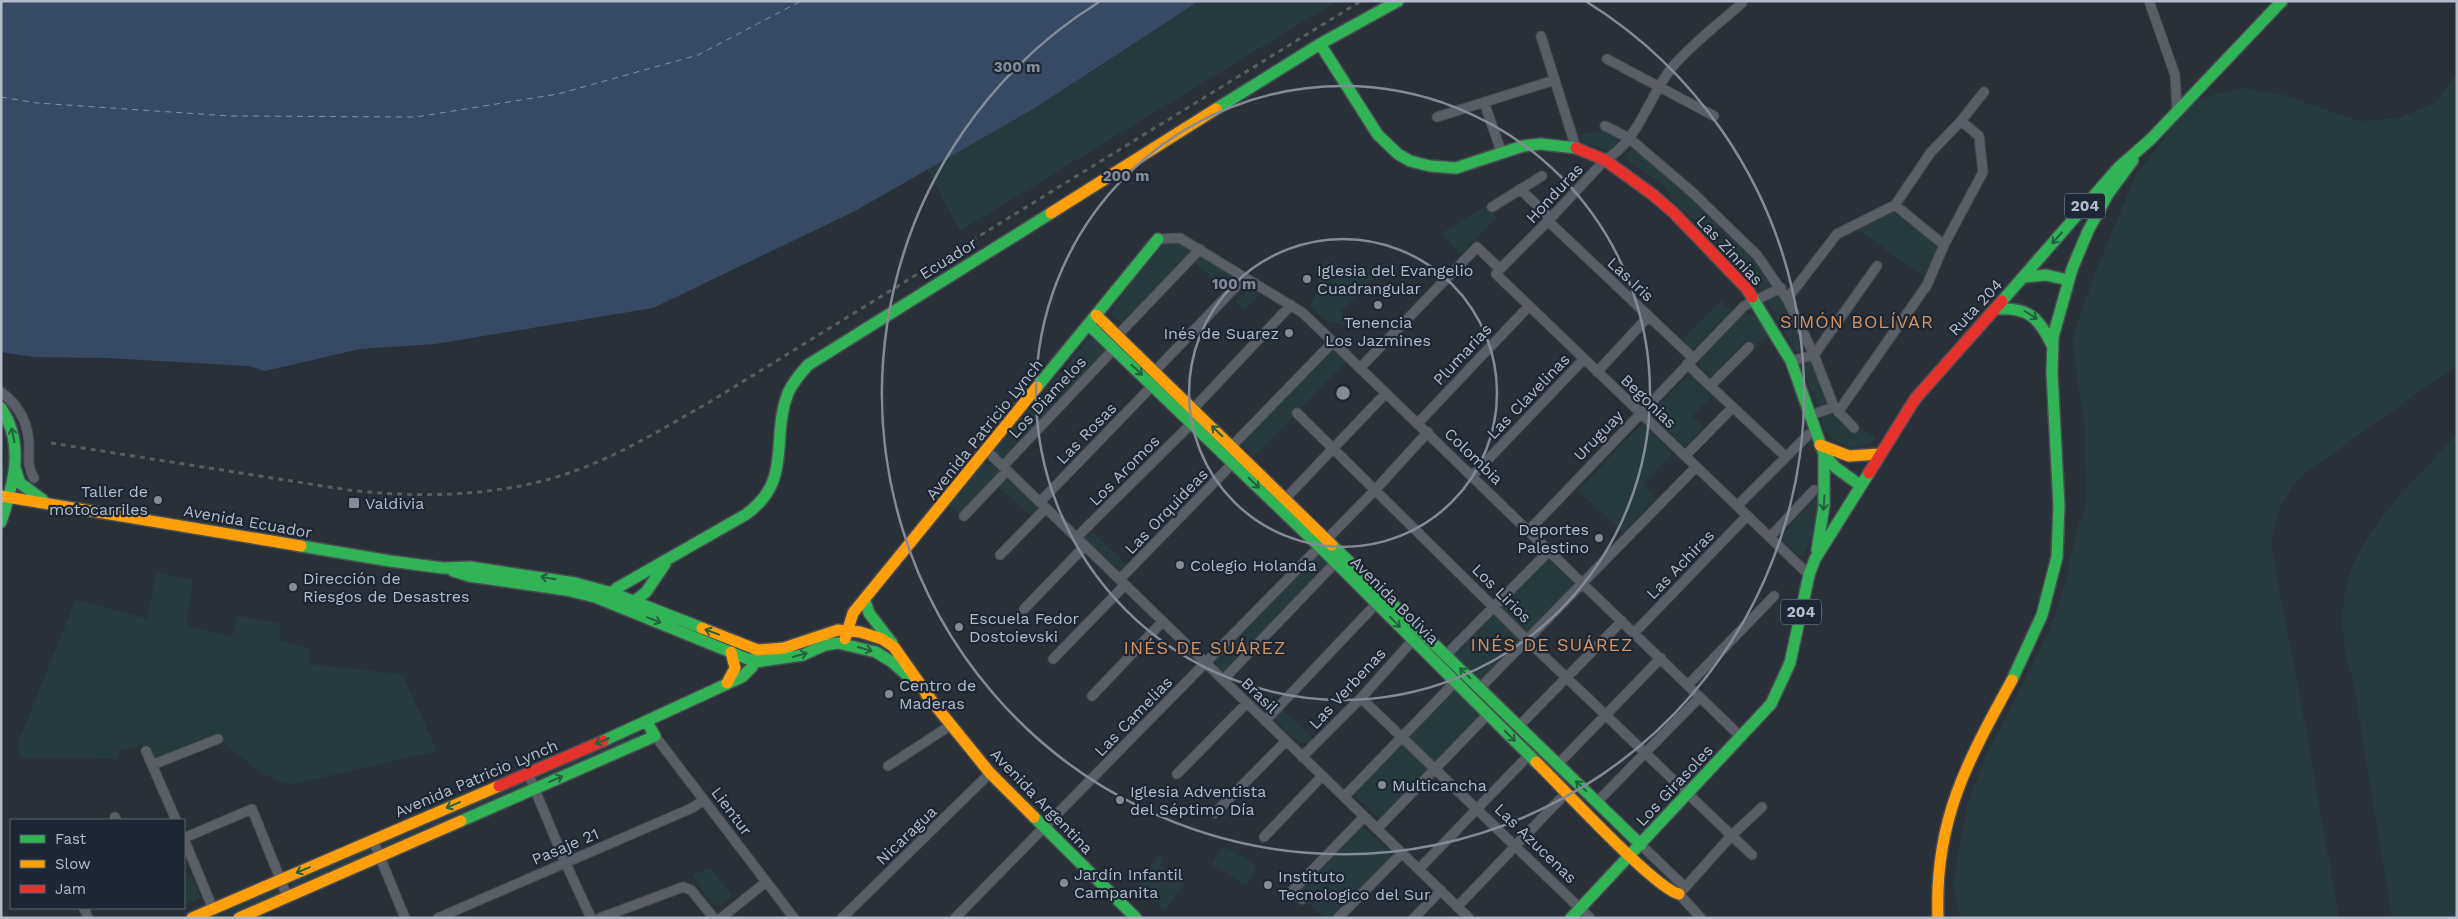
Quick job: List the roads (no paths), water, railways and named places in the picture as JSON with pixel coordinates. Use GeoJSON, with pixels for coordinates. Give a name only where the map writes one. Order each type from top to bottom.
{"type":"FeatureCollection","features":[{"type":"Feature","properties":{"kind":"main road","name":"Ecuador"},"geometry":{"type":"LineString","coordinates":[[611,597],[755,508],[767,495],[778,468],[786,396],[792,382],[808,365],[1320,44],[1398,1]]}},
{"type":"Feature","properties":{"kind":"main road","name":"Ruta 204"},"geometry":{"type":"LineString","coordinates":[[1741,737],[1771,704],[1786,675],[1809,575],[1815,559],[1919,394],[2118,168],[2151,139],[2177,109],[2282,1]]}},
{"type":"Feature","properties":{"kind":"main road","name":"Las Zinnias"},"geometry":{"type":"LineString","coordinates":[[1320,44],[1378,135],[1398,154],[1410,161],[1430,166],[1456,168],[1523,146],[1541,144],[1576,148],[1605,160],[1652,194],[1673,212],[1747,289],[1755,300],[1791,361],[1822,450],[1835,467],[1861,486]]}},
{"type":"Feature","properties":{"kind":"main road"},"geometry":{"type":"LineString","coordinates":[[1938,918],[1939,864],[1951,803],[1965,767],[2015,675],[2038,626],[2055,572],[2060,522],[2052,345],[2068,280],[2089,224],[2115,182],[2151,139]]}},
{"type":"Feature","properties":{"kind":"main road","name":"Avenida Patricio Lynch"},"geometry":{"type":"LineString","coordinates":[[844,644],[853,613],[865,601],[1158,239]]}},
{"type":"Feature","properties":{"kind":"main road"},"geometry":{"type":"LineString","coordinates":[[2024,277],[2046,275],[2068,280]]}},
{"type":"Feature","properties":{"kind":"main road"},"geometry":{"type":"LineString","coordinates":[[1994,309],[2011,307],[2031,314],[2039,320],[2052,345]]}},
{"type":"Feature","properties":{"kind":"main road","name":"Avenida Bolivia"},"geometry":{"type":"LineString","coordinates":[[1096,316],[1286,498],[1323,542],[1335,563],[1631,856],[1670,892],[1682,891]]}},
{"type":"Feature","properties":{"kind":"main road","name":"Avenida Bolivia"},"geometry":{"type":"LineString","coordinates":[[1089,325],[1233,464],[1323,542],[1446,655],[1641,845]]}},
{"type":"Feature","properties":{"kind":"main road"},"geometry":{"type":"LineString","coordinates":[[1,408],[9,420],[14,438],[14,465],[1,522]]}},
{"type":"Feature","properties":{"kind":"main road"},"geometry":{"type":"LineString","coordinates":[[1815,559],[1824,506],[1822,450],[1859,458],[1880,454]]}},
{"type":"Feature","properties":{"kind":"main road"},"geometry":{"type":"LineString","coordinates":[[14,465],[20,483],[48,503]]}},
{"type":"Feature","properties":{"kind":"main road"},"geometry":{"type":"LineString","coordinates":[[6,497],[48,503]]}},
{"type":"Feature","properties":{"kind":"main road","name":"Avenida Ecuador"},"geometry":{"type":"LineString","coordinates":[[48,503],[443,568],[468,576],[611,597]]}},
{"type":"Feature","properties":{"kind":"main road","name":"Ecuador"},"geometry":{"type":"LineString","coordinates":[[624,608],[637,603],[650,589],[662,567],[672,558]]}},
{"type":"Feature","properties":{"kind":"main road","name":"Avenida Ecuador"},"geometry":{"type":"LineString","coordinates":[[443,568],[470,567],[551,578],[611,597]]}},
{"type":"Feature","properties":{"kind":"main road"},"geometry":{"type":"LineString","coordinates":[[650,589],[652,601],[661,612]]}},
{"type":"Feature","properties":{"kind":"main road"},"geometry":{"type":"LineString","coordinates":[[611,597],[637,603]]}},
{"type":"Feature","properties":{"kind":"main road"},"geometry":{"type":"LineString","coordinates":[[611,597],[624,608]]}},
{"type":"Feature","properties":{"kind":"main road"},"geometry":{"type":"LineString","coordinates":[[865,601],[869,613],[894,647]]}},
{"type":"Feature","properties":{"kind":"main road","name":"Avenida Argentina"},"geometry":{"type":"LineString","coordinates":[[637,603],[758,650],[784,648],[822,634],[847,630],[875,637],[894,647],[932,701],[990,773],[1044,829],[1136,918]]}},
{"type":"Feature","properties":{"kind":"main road","name":"Avenida Argentina"},"geometry":{"type":"LineString","coordinates":[[624,608],[755,662],[803,655],[825,645],[844,644],[868,649],[884,656],[906,673],[932,701]]}},
{"type":"Feature","properties":{"kind":"main road"},"geometry":{"type":"LineString","coordinates":[[755,662],[758,650]]}},
{"type":"Feature","properties":{"kind":"main road"},"geometry":{"type":"LineString","coordinates":[[724,685],[731,679],[735,671],[735,662],[731,652]]}},
{"type":"Feature","properties":{"kind":"main road","name":"Avenida Patricio Lynch"},"geometry":{"type":"LineString","coordinates":[[192,918],[647,722],[745,674],[755,662]]}},
{"type":"Feature","properties":{"kind":"main road","name":"Lientur"},"geometry":{"type":"LineString","coordinates":[[647,722],[655,736]]}},
{"type":"Feature","properties":{"kind":"main road","name":"Avenida Patricio Lynch"},"geometry":{"type":"LineString","coordinates":[[239,918],[655,736]]}},
{"type":"Feature","properties":{"kind":"main road","name":"Los Girasoles"},"geometry":{"type":"LineString","coordinates":[[1631,856],[1741,737]]}},
{"type":"Feature","properties":{"kind":"main road","name":"Las Azucenas"},"geometry":{"type":"LineString","coordinates":[[1571,918],[1631,856]]}},
{"type":"Feature","properties":{"kind":"street"},"geometry":{"type":"LineString","coordinates":[[2149,1],[2175,75],[2177,109]]}},
{"type":"Feature","properties":{"kind":"street","name":"Honduras"},"geometry":{"type":"LineString","coordinates":[[1500,268],[1605,160],[1613,155],[1629,138],[1674,64],[1742,3]]}},
{"type":"Feature","properties":{"kind":"street"},"geometry":{"type":"LineString","coordinates":[[1541,36],[1576,148]]}},
{"type":"Feature","properties":{"kind":"street"},"geometry":{"type":"LineString","coordinates":[[1607,59],[1714,116]]}},
{"type":"Feature","properties":{"kind":"street"},"geometry":{"type":"LineString","coordinates":[[1437,117],[1555,80]]}},
{"type":"Feature","properties":{"kind":"street"},"geometry":{"type":"LineString","coordinates":[[1787,299],[1837,234],[1895,206],[1931,152],[1961,121],[1984,92]]}},
{"type":"Feature","properties":{"kind":"street"},"geometry":{"type":"LineString","coordinates":[[1484,102],[1502,154]]}},
{"type":"Feature","properties":{"kind":"street"},"geometry":{"type":"LineString","coordinates":[[1811,415],[1836,410],[1927,285],[1944,245],[1983,172],[1979,136],[1961,121]]}},
{"type":"Feature","properties":{"kind":"street"},"geometry":{"type":"LineString","coordinates":[[1605,126],[1629,138],[1692,192],[1757,255],[1787,299],[1814,355],[1836,410],[1854,428]]}},
{"type":"Feature","properties":{"kind":"street"},"geometry":{"type":"LineString","coordinates":[[1492,207],[1542,176]]}},
{"type":"Feature","properties":{"kind":"street","name":"Las Iris"},"geometry":{"type":"LineString","coordinates":[[1520,189],[1650,316],[1710,386],[1786,457]]}},
{"type":"Feature","properties":{"kind":"street"},"geometry":{"type":"LineString","coordinates":[[1895,206],[1944,245]]}},
{"type":"Feature","properties":{"kind":"street","name":"Colombia"},"geometry":{"type":"LineString","coordinates":[[1158,239],[1180,238],[1292,305],[1473,475],[1741,737]]}},
{"type":"Feature","properties":{"kind":"street","name":"Begonias"},"geometry":{"type":"LineString","coordinates":[[1360,368],[1478,247],[1500,268],[1496,274],[1809,575]]}},
{"type":"Feature","properties":{"kind":"street"},"geometry":{"type":"LineString","coordinates":[[1117,336],[1200,249]]}},
{"type":"Feature","properties":{"kind":"street"},"geometry":{"type":"LineString","coordinates":[[1791,361],[1814,355],[1877,266]]}},
{"type":"Feature","properties":{"kind":"street"},"geometry":{"type":"LineString","coordinates":[[1155,371],[1245,277]]}},
{"type":"Feature","properties":{"kind":"street","name":"Uruguay"},"geometry":{"type":"LineString","coordinates":[[1529,530],[1744,306],[1781,288]]}},
{"type":"Feature","properties":{"kind":"street"},"geometry":{"type":"LineString","coordinates":[[1194,408],[1292,305]]}},
{"type":"Feature","properties":{"kind":"street","name":"Plumarias"},"geometry":{"type":"LineString","coordinates":[[1418,423],[1529,306]]}},
{"type":"Feature","properties":{"kind":"street"},"geometry":{"type":"LineString","coordinates":[[1597,372],[1650,316]]}},
{"type":"Feature","properties":{"kind":"street"},"geometry":{"type":"LineString","coordinates":[[1232,446],[1333,342]]}},
{"type":"Feature","properties":{"kind":"street"},"geometry":{"type":"LineString","coordinates":[[1710,386],[1749,347]]}},
{"type":"Feature","properties":{"kind":"street","name":"Los Diamelos"},"geometry":{"type":"LineString","coordinates":[[1002,466],[1114,348]]}},
{"type":"Feature","properties":{"kind":"street","name":"Las Clavelinas"},"geometry":{"type":"LineString","coordinates":[[1473,475],[1584,359]]}},
{"type":"Feature","properties":{"kind":"street","name":"Las Rosas"},"geometry":{"type":"LineString","coordinates":[[1000,555],[1153,385]]}},
{"type":"Feature","properties":{"kind":"street"},"geometry":{"type":"LineString","coordinates":[[1,392],[15,403],[24,419],[28,437],[28,466],[34,478]]}},
{"type":"Feature","properties":{"kind":"street"},"geometry":{"type":"LineString","coordinates":[[1286,498],[1386,393]]}},
{"type":"Feature","properties":{"kind":"street"},"geometry":{"type":"LineString","coordinates":[[1685,456],[1733,407]]}},
{"type":"Feature","properties":{"kind":"street","name":"Los Lirios"},"geometry":{"type":"LineString","coordinates":[[1297,413],[1527,640],[1752,855]]}},
{"type":"Feature","properties":{"kind":"street","name":"Los Aromos"},"geometry":{"type":"LineString","coordinates":[[1076,538],[1192,423]]}},
{"type":"Feature","properties":{"kind":"street","name":"Las Camelias"},"geometry":{"type":"LineString","coordinates":[[1044,829],[1376,489],[1428,432]]}},
{"type":"Feature","properties":{"kind":"street"},"geometry":{"type":"LineString","coordinates":[[1737,506],[1808,436],[1816,432]]}},
{"type":"Feature","properties":{"kind":"street","name":"Brasil"},"geometry":{"type":"LineString","coordinates":[[987,451],[1469,918]]}},
{"type":"Feature","properties":{"kind":"street","name":"Las Orquideas"},"geometry":{"type":"LineString","coordinates":[[1053,659],[1122,582],[1233,464]]}},
{"type":"Feature","properties":{"kind":"street"},"geometry":{"type":"LineString","coordinates":[[1480,688],[1696,467]]}},
{"type":"Feature","properties":{"kind":"street"},"geometry":{"type":"LineString","coordinates":[[964,516],[1002,476]]}},
{"type":"Feature","properties":{"kind":"street"},"geometry":{"type":"LineString","coordinates":[[1770,537],[1814,490]]}},
{"type":"Feature","properties":{"kind":"street","name":"Las Achiras"},"geometry":{"type":"LineString","coordinates":[[1634,633],[1747,516]]}},
{"type":"Feature","properties":{"kind":"street"},"geometry":{"type":"LineString","coordinates":[[1024,609],[1086,546]]}},
{"type":"Feature","properties":{"kind":"street"},"geometry":{"type":"LineString","coordinates":[[1446,655],[1550,550]]}},
{"type":"Feature","properties":{"kind":"street"},"geometry":{"type":"LineString","coordinates":[[1223,680],[1335,563]]}},
{"type":"Feature","properties":{"kind":"street"},"geometry":{"type":"LineString","coordinates":[[1688,685],[1774,596]]}},
{"type":"Feature","properties":{"kind":"street"},"geometry":{"type":"LineString","coordinates":[[1265,721],[1377,603]]}},
{"type":"Feature","properties":{"kind":"street"},"geometry":{"type":"LineString","coordinates":[[1092,696],[1163,621]]}},
{"type":"Feature","properties":{"kind":"street"},"geometry":{"type":"LineString","coordinates":[[1519,726],[1622,621]]}},
{"type":"Feature","properties":{"kind":"street","name":"Las Verbenas"},"geometry":{"type":"LineString","coordinates":[[1302,757],[1361,698],[1413,640]]}},
{"type":"Feature","properties":{"kind":"street"},"geometry":{"type":"LineString","coordinates":[[1558,764],[1660,658]]}},
{"type":"Feature","properties":{"kind":"street"},"geometry":{"type":"LineString","coordinates":[[1344,797],[1455,682]]}},
{"type":"Feature","properties":{"kind":"street"},"geometry":{"type":"LineString","coordinates":[[1597,802],[1700,697]]}},
{"type":"Feature","properties":{"kind":"street","name":"Las Azucenas"},"geometry":{"type":"LineString","coordinates":[[1361,698],[1590,918]]}},
{"type":"Feature","properties":{"kind":"street"},"geometry":{"type":"LineString","coordinates":[[1177,774],[1247,703]]}},
{"type":"Feature","properties":{"kind":"street"},"geometry":{"type":"LineString","coordinates":[[1377,829],[1488,714]]}},
{"type":"Feature","properties":{"kind":"street"},"geometry":{"type":"LineString","coordinates":[[888,766],[951,725]]}},
{"type":"Feature","properties":{"kind":"street","name":"Lientur"},"geometry":{"type":"LineString","coordinates":[[655,736],[794,918]]}},
{"type":"Feature","properties":{"kind":"street"},"geometry":{"type":"LineString","coordinates":[[152,765],[218,739]]}},
{"type":"Feature","properties":{"kind":"street"},"geometry":{"type":"LineString","coordinates":[[1216,813],[1286,741]]}},
{"type":"Feature","properties":{"kind":"street"},"geometry":{"type":"LineString","coordinates":[[146,751],[176,819]]}},
{"type":"Feature","properties":{"kind":"street"},"geometry":{"type":"LineString","coordinates":[[1419,869],[1529,755]]}},
{"type":"Feature","properties":{"kind":"street"},"geometry":{"type":"LineString","coordinates":[[528,773],[536,788],[565,862],[591,918]]}},
{"type":"Feature","properties":{"kind":"street","name":"Nicaragua"},"geometry":{"type":"LineString","coordinates":[[842,918],[990,773]]}},
{"type":"Feature","properties":{"kind":"street"},"geometry":{"type":"LineString","coordinates":[[1264,837],[1322,776]]}},
{"type":"Feature","properties":{"kind":"street"},"geometry":{"type":"LineString","coordinates":[[1457,907],[1566,792]]}},
{"type":"Feature","properties":{"kind":"street","name":"Pasaje 21"},"geometry":{"type":"LineString","coordinates":[[438,918],[692,808],[704,800]]}},
{"type":"Feature","properties":{"kind":"street"},"geometry":{"type":"LineString","coordinates":[[1701,918],[1682,891],[1731,836],[1762,807]]}},
{"type":"Feature","properties":{"kind":"street"},"geometry":{"type":"LineString","coordinates":[[185,838],[252,809],[287,896]]}},
{"type":"Feature","properties":{"kind":"street"},"geometry":{"type":"LineString","coordinates":[[1302,899],[1292,891],[1364,817]]}},
{"type":"Feature","properties":{"kind":"street"},"geometry":{"type":"LineString","coordinates":[[956,918],[1044,829]]}},
{"type":"Feature","properties":{"kind":"street"},"geometry":{"type":"LineString","coordinates":[[185,840],[213,909]]}},
{"type":"Feature","properties":{"kind":"street"},"geometry":{"type":"LineString","coordinates":[[373,840],[405,918]]}},
{"type":"Feature","properties":{"kind":"street","name":"Avenida Bolivia"},"geometry":{"type":"LineString","coordinates":[[1641,845],[1682,891]]}},
{"type":"Feature","properties":{"kind":"street"},"geometry":{"type":"LineString","coordinates":[[1338,918],[1402,853]]}},
{"type":"Feature","properties":{"kind":"street"},"geometry":{"type":"LineString","coordinates":[[721,918],[766,882]]}},
{"type":"Feature","properties":{"kind":"street"},"geometry":{"type":"LineString","coordinates":[[600,918],[684,887],[692,890],[714,918]]}},
{"type":"Feature","properties":{"kind":"street"},"geometry":{"type":"LineString","coordinates":[[1414,918],[1441,890]]}},
{"type":"Feature","properties":{"kind":"water"},"geometry":{"type":"Polygon","coordinates":[[[1,1],[1199,1],[1035,108],[855,211],[653,308],[435,344],[360,349],[265,371],[249,366],[107,358],[33,357],[1,352],[1,1]]]}},
{"type":"Feature","properties":{"kind":"railway"},"geometry":{"type":"LineString","coordinates":[[51,443],[375,493],[458,494],[513,487],[540,482],[566,474],[621,451],[708,403],[1361,1]]}},
{"type":"Feature","properties":{"kind":"place","name":"Iglesia del Evangelio Cuadrangular"},"geometry":{"type":"Point","coordinates":[1307,279]}},
{"type":"Feature","properties":{"kind":"place","name":"Tenencia Los Jazmines"},"geometry":{"type":"Point","coordinates":[1378,305]}},
{"type":"Feature","properties":{"kind":"place","name":"Inés de Suarez"},"geometry":{"type":"Point","coordinates":[1289,333]}},
{"type":"Feature","properties":{"kind":"place","name":"Taller de motocarriles"},"geometry":{"type":"Point","coordinates":[158,500]}},
{"type":"Feature","properties":{"kind":"place","name":"Valdivia"},"geometry":{"type":"Point","coordinates":[354,503]}},
{"type":"Feature","properties":{"kind":"place","name":"Deportes Palestino"},"geometry":{"type":"Point","coordinates":[1599,538]}},
{"type":"Feature","properties":{"kind":"place","name":"Colegio Holanda"},"geometry":{"type":"Point","coordinates":[1180,565]}},
{"type":"Feature","properties":{"kind":"place","name":"Dirección de Riesgos de Desastres"},"geometry":{"type":"Point","coordinates":[293,587]}},
{"type":"Feature","properties":{"kind":"place","name":"Escuela Fedor Dostoievski"},"geometry":{"type":"Point","coordinates":[959,627]}},
{"type":"Feature","properties":{"kind":"place","name":"Centro de Maderas"},"geometry":{"type":"Point","coordinates":[889,694]}},
{"type":"Feature","properties":{"kind":"place","name":"Multicancha"},"geometry":{"type":"Point","coordinates":[1382,785]}},
{"type":"Feature","properties":{"kind":"place","name":"Iglesia Adventista del Séptimo Día"},"geometry":{"type":"Point","coordinates":[1120,800]}},
{"type":"Feature","properties":{"kind":"place","name":"Jardín Infantil Campanita"},"geometry":{"type":"Point","coordinates":[1064,883]}},
{"type":"Feature","properties":{"kind":"place","name":"Instituto Tecnologico del Sur"},"geometry":{"type":"Point","coordinates":[1268,885]}},
{"type":"Feature","properties":{"kind":"district","name":"SIMÓN BOLÍVAR"},"geometry":{"type":"Point","coordinates":[1857,322]}},
{"type":"Feature","properties":{"kind":"district","name":"INÉS DE SUÁREZ"},"geometry":{"type":"Point","coordinates":[1552,645]}},
{"type":"Feature","properties":{"kind":"district","name":"INÉS DE SUÁREZ"},"geometry":{"type":"Point","coordinates":[1205,648]}}]}
